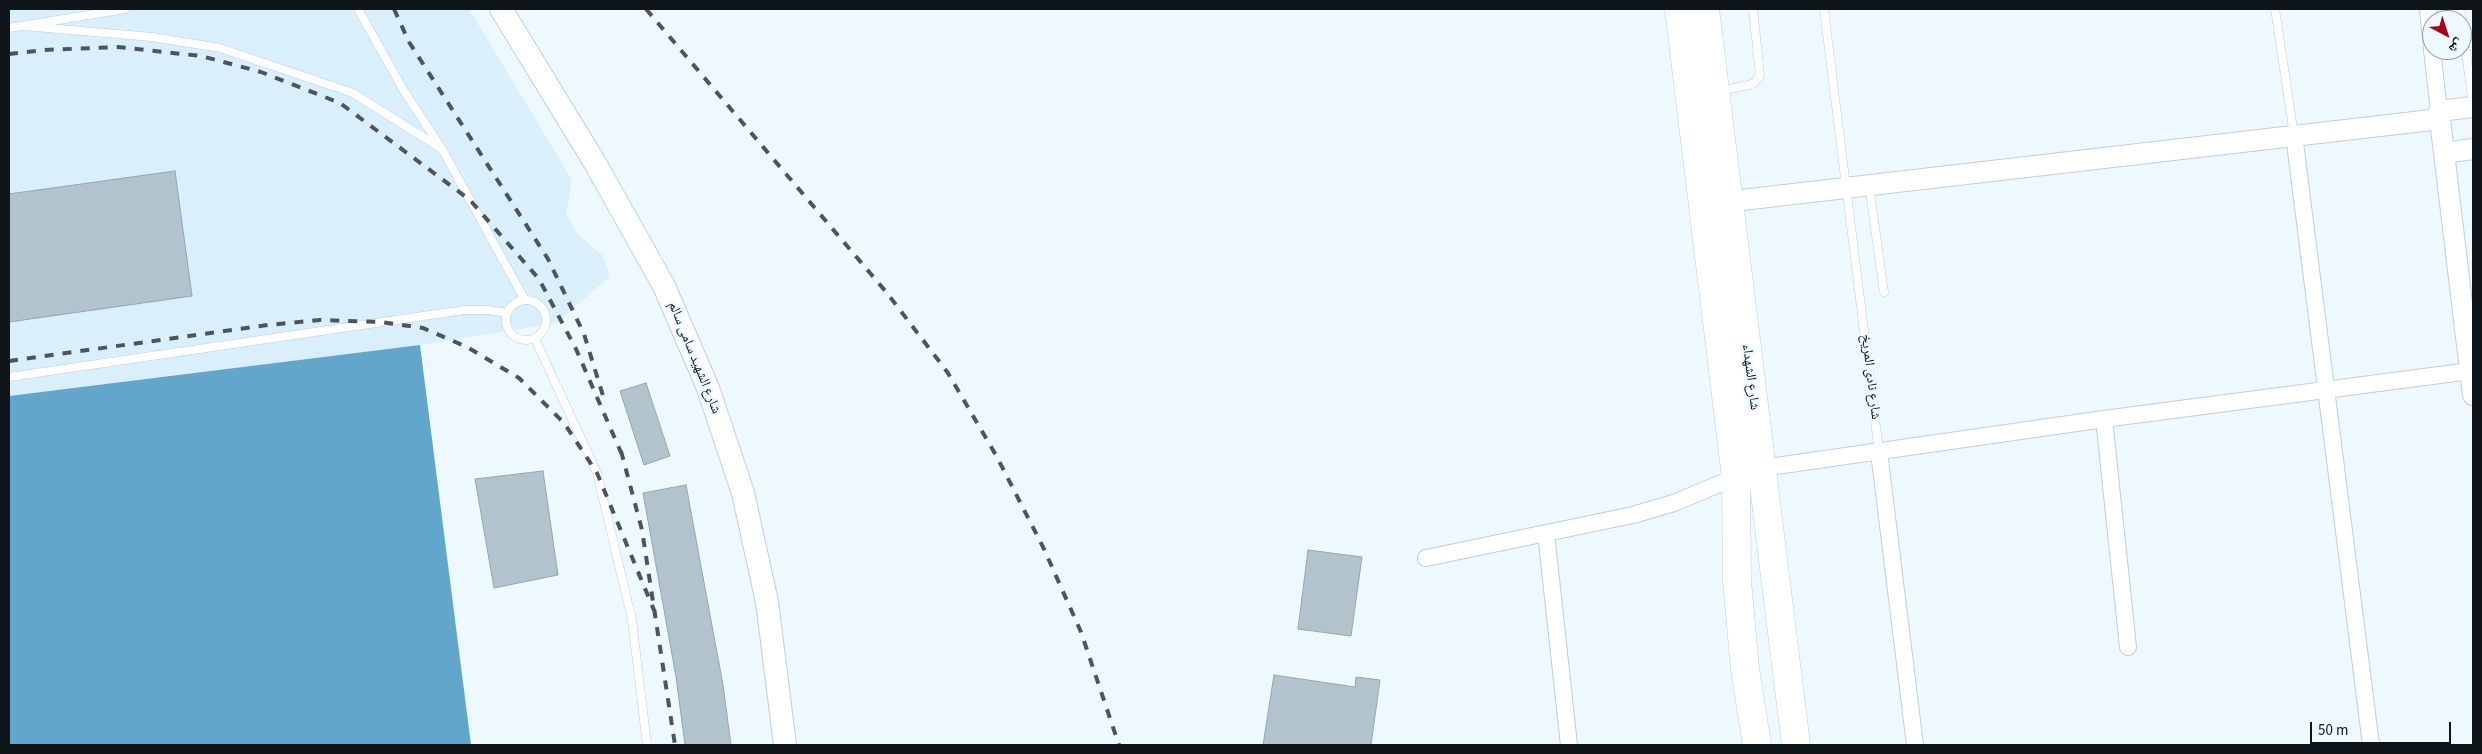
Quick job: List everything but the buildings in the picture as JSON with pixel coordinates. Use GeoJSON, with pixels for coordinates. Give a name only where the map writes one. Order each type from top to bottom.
{"type":"FeatureCollection","features":[{"type":"Feature","properties":{"kind":"highway","name":"شارع الشهداء"},"geometry":{"type":"LineString","coordinates":[[1679,9],[1762,468],[1796,745]]}},
{"type":"Feature","properties":{"kind":"highway","name":"شارع الشهداء"},"geometry":{"type":"LineString","coordinates":[[1705,9],[1714,92],[1715,203],[1736,476],[1737,581],[1745,669],[1757,745]]}},
{"type":"Feature","properties":{"kind":"highway"},"geometry":{"type":"LineString","coordinates":[[1737,581],[1757,586],[1776,580]]}},
{"type":"Feature","properties":{"kind":"highway"},"geometry":{"type":"LineString","coordinates":[[1745,669],[1754,662],[1765,659],[1787,664]]}},
{"type":"Feature","properties":{"kind":"main road","name":"شارع الشهيد سامى سالم"},"geometry":{"type":"LineString","coordinates":[[501,9],[595,163],[646,253],[664,286],[708,388],[743,493],[767,602],[785,745]]}},
{"type":"Feature","properties":{"kind":"street"},"geometry":{"type":"LineString","coordinates":[[2433,60],[2472,371],[2473,395]]}},
{"type":"Feature","properties":{"kind":"street"},"geometry":{"type":"LineString","coordinates":[[1715,203],[2294,135],[2439,115],[2473,107]]}},
{"type":"Feature","properties":{"kind":"street"},"geometry":{"type":"LineString","coordinates":[[2294,135],[2372,745]]}},
{"type":"Feature","properties":{"kind":"street"},"geometry":{"type":"LineString","coordinates":[[2444,153],[2473,149]]}},
{"type":"Feature","properties":{"kind":"street"},"geometry":{"type":"LineString","coordinates":[[1762,468],[2104,419],[2472,371]]}},
{"type":"Feature","properties":{"kind":"street"},"geometry":{"type":"LineString","coordinates":[[2104,419],[2128,648]]}},
{"type":"Feature","properties":{"kind":"street","name":"شارع نادى المريخ"},"geometry":{"type":"LineString","coordinates":[[1879,452],[1915,745]]}},
{"type":"Feature","properties":{"kind":"street"},"geometry":{"type":"LineString","coordinates":[[1426,558],[1658,509],[1736,476]]}},
{"type":"Feature","properties":{"kind":"street"},"geometry":{"type":"LineString","coordinates":[[1546,533],[1569,745]]}},
{"type":"Feature","properties":{"kind":"lane"},"geometry":{"type":"LineString","coordinates":[[9,28],[125,9]]}},
{"type":"Feature","properties":{"kind":"lane"},"geometry":{"type":"LineString","coordinates":[[358,9],[404,91],[442,149],[525,300]]}},
{"type":"Feature","properties":{"kind":"lane"},"geometry":{"type":"LineString","coordinates":[[1714,92],[1754,84],[1760,75],[1753,9]]}},
{"type":"Feature","properties":{"kind":"lane","name":"شارع نادى المريخ"},"geometry":{"type":"LineString","coordinates":[[1824,9],[1879,452]]}},
{"type":"Feature","properties":{"kind":"lane"},"geometry":{"type":"LineString","coordinates":[[2275,9],[2294,135]]}},
{"type":"Feature","properties":{"kind":"lane"},"geometry":{"type":"LineString","coordinates":[[24,26],[152,37],[220,48],[352,94],[442,149]]}},
{"type":"Feature","properties":{"kind":"lane"},"geometry":{"type":"LineString","coordinates":[[2467,60],[2473,107]]}},
{"type":"Feature","properties":{"kind":"lane"},"geometry":{"type":"LineString","coordinates":[[1869,184],[1884,292]]}},
{"type":"Feature","properties":{"kind":"lane"},"geometry":{"type":"LineString","coordinates":[[525,300],[540,304],[547,319],[542,334],[535,339],[527,341],[512,336],[507,330],[507,313],[511,306],[525,300]]}},
{"type":"Feature","properties":{"kind":"lane"},"geometry":{"type":"LineString","coordinates":[[9,377],[464,310],[488,310],[507,313]]}},
{"type":"Feature","properties":{"kind":"lane"},"geometry":{"type":"LineString","coordinates":[[535,339],[597,473],[632,620],[647,745]]}},
{"type":"Feature","properties":{"kind":"shaded area"},"geometry":{"type":"Polygon","coordinates":[[[9,9],[469,9],[572,180],[566,214],[578,234],[602,255],[610,276],[557,323],[420,345],[9,396],[9,9]]]}},
{"type":"Feature","properties":{"kind":"water"},"geometry":{"type":"Polygon","coordinates":[[[420,345],[471,745],[9,745],[9,396],[420,345]]]}},
{"type":"Feature","properties":{"kind":"railway"},"geometry":{"type":"LineString","coordinates":[[394,9],[409,42],[548,259],[584,334],[604,399]]}},
{"type":"Feature","properties":{"kind":"railway"},"geometry":{"type":"LineString","coordinates":[[646,9],[887,293],[948,373],[997,457],[1044,549],[1081,632],[1119,745]]}},
{"type":"Feature","properties":{"kind":"railway"},"geometry":{"type":"LineString","coordinates":[[9,54],[44,50],[118,47],[201,56],[261,72],[340,103],[470,200],[539,279],[576,349],[623,457]]}},
{"type":"Feature","properties":{"kind":"railway"},"geometry":{"type":"LineString","coordinates":[[9,361],[268,325],[320,320],[381,322],[423,328],[467,347],[519,378],[564,423],[597,473],[656,615]]}},
{"type":"Feature","properties":{"kind":"railway"},"geometry":{"type":"LineString","coordinates":[[621,451],[642,530],[675,745]]}}]}
